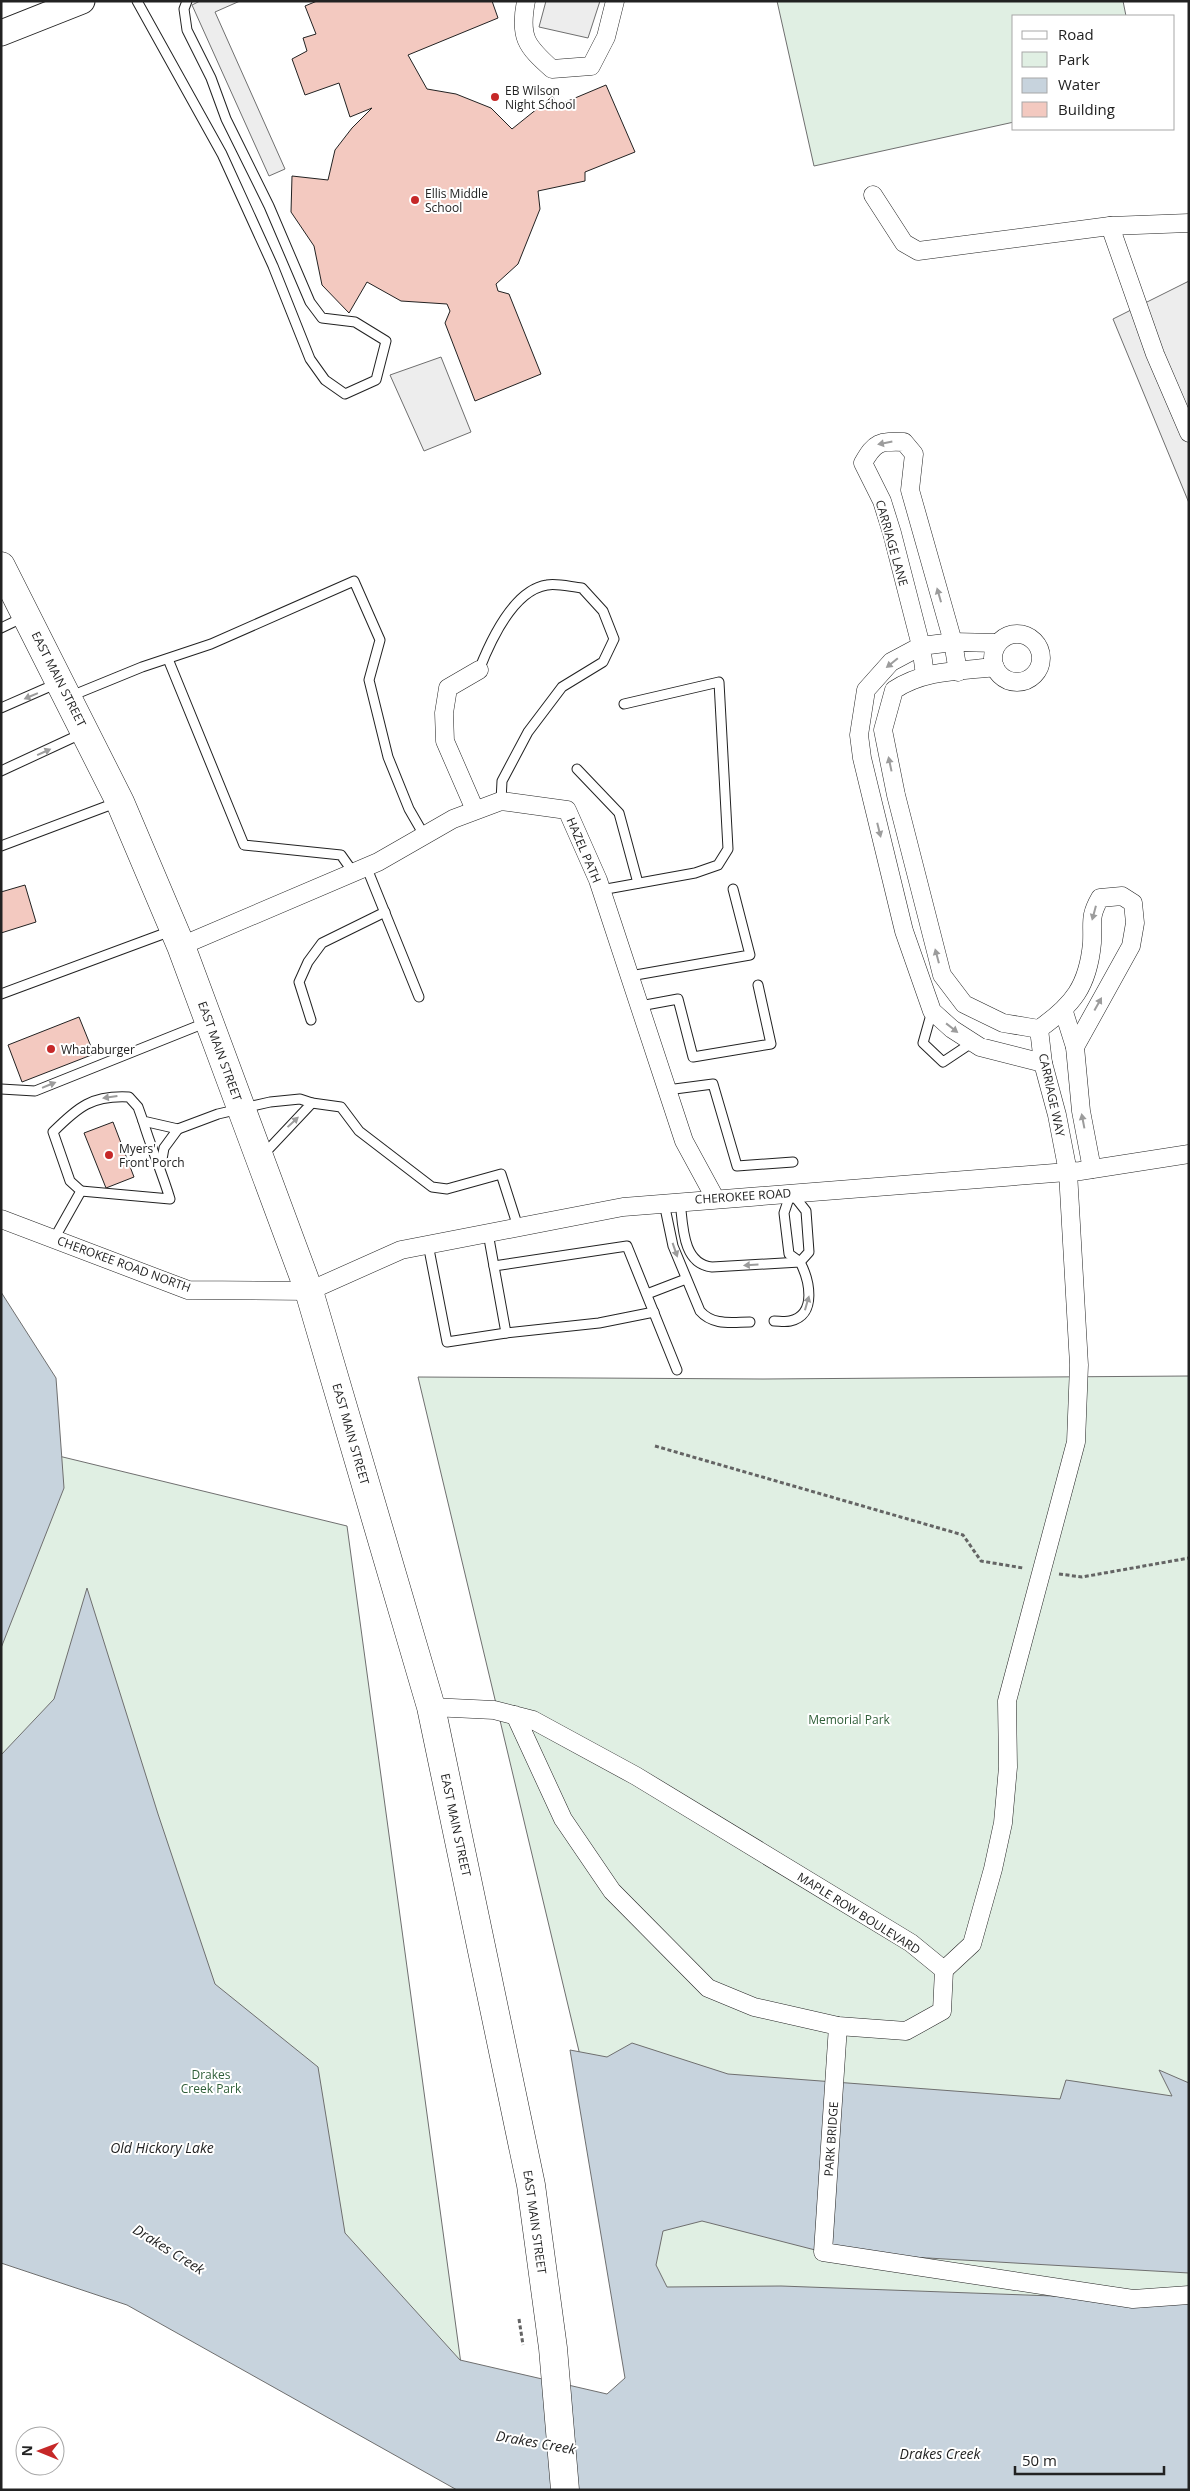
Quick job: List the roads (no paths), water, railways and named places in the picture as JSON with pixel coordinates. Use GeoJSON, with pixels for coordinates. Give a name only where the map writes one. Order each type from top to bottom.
{"type":"FeatureCollection","features":[{"type":"Feature","properties":{"kind":"main road","name":"EAST MAIN STREET"},"geometry":{"type":"LineString","coordinates":[[1,566],[120,802],[178,938],[309,1292],[431,1707],[531,2185],[553,2348],[565,2490]]}},
{"type":"Feature","properties":{"kind":"street"},"geometry":{"type":"LineString","coordinates":[[1,33],[82,1]]}},
{"type":"Feature","properties":{"kind":"street"},"geometry":{"type":"LineString","coordinates":[[526,1],[522,23],[531,50],[552,69],[591,66],[606,37],[615,1]]}},
{"type":"Feature","properties":{"kind":"street"},"geometry":{"type":"LineString","coordinates":[[873,195],[904,243],[918,251],[1110,226],[1189,223]]}},
{"type":"Feature","properties":{"kind":"street"},"geometry":{"type":"LineString","coordinates":[[1110,226],[1155,354],[1189,433]]}},
{"type":"Feature","properties":{"kind":"street","name":"CARRIAGE LANE"},"geometry":{"type":"LineString","coordinates":[[925,675],[921,646],[882,501],[863,463],[872,447],[885,441],[904,442],[914,454],[910,490],[953,642],[958,672]]}},
{"type":"Feature","properties":{"kind":"street"},"geometry":{"type":"LineString","coordinates":[[1011,634],[1027,635],[1039,647],[1042,663],[1033,678],[1019,683],[1004,679],[995,668],[994,652],[998,643],[1011,634]]}},
{"type":"Feature","properties":{"kind":"street"},"geometry":{"type":"LineString","coordinates":[[998,643],[953,642],[921,646],[891,662],[866,690],[859,735],[872,803],[900,917],[930,1007],[952,1029],[980,1047],[1043,1063]]}},
{"type":"Feature","properties":{"kind":"street"},"geometry":{"type":"LineString","coordinates":[[995,668],[925,675],[909,681],[894,690],[883,730],[896,795],[942,975],[964,1004],[1003,1023],[1039,1029],[1064,1012],[1078,992],[1087,970],[1092,943],[1091,913],[1100,898],[1122,896],[1133,902],[1135,923],[1131,946],[1074,1047]]}},
{"type":"Feature","properties":{"kind":"street"},"geometry":{"type":"LineString","coordinates":[[475,810],[445,741],[444,713],[448,688],[479,670]]}},
{"type":"Feature","properties":{"kind":"street"},"geometry":{"type":"LineString","coordinates":[[872,803],[896,795]]}},
{"type":"Feature","properties":{"kind":"street","name":"HAZEL PATH"},"geometry":{"type":"LineString","coordinates":[[178,938],[360,869],[453,818],[501,801],[567,810],[601,890],[684,1142],[715,1198]]}},
{"type":"Feature","properties":{"kind":"street"},"geometry":{"type":"LineString","coordinates":[[900,917],[924,908]]}},
{"type":"Feature","properties":{"kind":"street"},"geometry":{"type":"LineString","coordinates":[[930,1007],[950,985]]}},
{"type":"Feature","properties":{"kind":"street","name":"CARRIAGE WAY"},"geometry":{"type":"LineString","coordinates":[[1064,1012],[1074,1047],[1081,1111],[1092,1169]]}},
{"type":"Feature","properties":{"kind":"street","name":"CARRIAGE WAY"},"geometry":{"type":"LineString","coordinates":[[944,1970],[972,1944],[993,1869],[1003,1823],[1008,1766],[1007,1701],[1076,1442],[1079,1365],[1068,1172],[1057,1115],[1043,1063],[1039,1029]]}},
{"type":"Feature","properties":{"kind":"street","name":"CHEROKEE ROAD"},"geometry":{"type":"LineString","coordinates":[[309,1292],[401,1250],[623,1207],[791,1192],[1068,1172],[1189,1154]]}},
{"type":"Feature","properties":{"kind":"street","name":"CHEROKEE ROAD NORTH"},"geometry":{"type":"LineString","coordinates":[[1,1219],[188,1290],[309,1292]]}},
{"type":"Feature","properties":{"kind":"street","name":"MAPLE ROW BOULEVARD"},"geometry":{"type":"LineString","coordinates":[[431,1707],[494,1710],[534,1720],[636,1776],[911,1943],[944,1970]]}},
{"type":"Feature","properties":{"kind":"street"},"geometry":{"type":"LineString","coordinates":[[515,1715],[563,1819],[612,1891],[708,1988],[754,2007],[838,2026],[906,2031],[942,2011],[944,1970]]}},
{"type":"Feature","properties":{"kind":"street","name":"PARK BRIDGE"},"geometry":{"type":"LineString","coordinates":[[838,2026],[824,2252],[1133,2299],[1189,2296]]}},
{"type":"Feature","properties":{"kind":"lane"},"geometry":{"type":"LineString","coordinates":[[137,1],[222,154],[273,266],[310,359],[324,380],[345,394],[376,380],[386,341],[355,322],[322,318],[310,302],[269,206],[226,119],[211,78],[187,30],[184,9],[187,1]]}},
{"type":"Feature","properties":{"kind":"lane"},"geometry":{"type":"LineString","coordinates":[[1,708],[168,659],[211,644],[354,581],[380,640],[369,680],[388,757],[409,809],[424,834]]}},
{"type":"Feature","properties":{"kind":"lane"},"geometry":{"type":"LineString","coordinates":[[479,670],[492,637],[520,598],[546,584],[582,588],[603,611],[614,639],[603,662],[562,687],[528,732],[502,781],[501,801]]}},
{"type":"Feature","properties":{"kind":"lane"},"geometry":{"type":"LineString","coordinates":[[1,628],[27,616]]}},
{"type":"Feature","properties":{"kind":"lane"},"geometry":{"type":"LineString","coordinates":[[168,659],[244,845],[341,855],[360,869],[385,912],[419,997]]}},
{"type":"Feature","properties":{"kind":"lane"},"geometry":{"type":"LineString","coordinates":[[601,890],[695,873],[718,865],[728,849],[718,682],[624,704]]}},
{"type":"Feature","properties":{"kind":"lane"},"geometry":{"type":"LineString","coordinates":[[2,768],[85,732]]}},
{"type":"Feature","properties":{"kind":"lane"},"geometry":{"type":"LineString","coordinates":[[578,769],[619,813],[638,884]]}},
{"type":"Feature","properties":{"kind":"lane"},"geometry":{"type":"LineString","coordinates":[[1,846],[120,802]]}},
{"type":"Feature","properties":{"kind":"lane"},"geometry":{"type":"LineString","coordinates":[[630,976],[750,955],[733,889]]}},
{"type":"Feature","properties":{"kind":"lane"},"geometry":{"type":"LineString","coordinates":[[311,1020],[298,982],[308,962],[322,943],[385,912]]}},
{"type":"Feature","properties":{"kind":"lane"},"geometry":{"type":"LineString","coordinates":[[1,994],[178,938]]}},
{"type":"Feature","properties":{"kind":"lane"},"geometry":{"type":"LineString","coordinates":[[640,1006],[678,999],[693,1057],[771,1044],[758,985]]}},
{"type":"Feature","properties":{"kind":"lane"},"geometry":{"type":"LineString","coordinates":[[930,1007],[924,1042],[943,1062],[973,1042]]}},
{"type":"Feature","properties":{"kind":"lane"},"geometry":{"type":"LineString","coordinates":[[1,1090],[35,1091],[209,1022]]}},
{"type":"Feature","properties":{"kind":"lane"},"geometry":{"type":"LineString","coordinates":[[667,1090],[713,1084],[737,1166],[793,1162]]}},
{"type":"Feature","properties":{"kind":"lane"},"geometry":{"type":"LineString","coordinates":[[114,1096],[128,1097],[138,1107],[143,1121],[152,1149],[161,1166],[170,1199],[81,1191],[70,1181],[53,1132],[74,1112],[90,1101],[114,1096]]}},
{"type":"Feature","properties":{"kind":"lane"},"geometry":{"type":"LineString","coordinates":[[143,1121],[178,1129],[241,1108],[270,1102],[300,1099],[312,1103],[340,1107],[359,1131],[432,1187],[447,1189],[501,1174],[518,1227]]}},
{"type":"Feature","properties":{"kind":"lane"},"geometry":{"type":"LineString","coordinates":[[260,1158],[312,1103]]}},
{"type":"Feature","properties":{"kind":"lane"},"geometry":{"type":"LineString","coordinates":[[161,1166],[164,1148],[178,1129]]}},
{"type":"Feature","properties":{"kind":"lane"},"geometry":{"type":"LineString","coordinates":[[54,1239],[81,1191]]}},
{"type":"Feature","properties":{"kind":"lane"},"geometry":{"type":"LineString","coordinates":[[774,1321],[791,1321],[801,1315],[807,1307],[810,1288],[800,1262],[789,1254],[784,1213],[791,1192]]}},
{"type":"Feature","properties":{"kind":"lane"},"geometry":{"type":"LineString","coordinates":[[672,1202],[692,1259],[698,1264],[712,1267],[800,1262],[809,1252],[806,1211],[791,1192]]}},
{"type":"Feature","properties":{"kind":"lane"},"geometry":{"type":"LineString","coordinates":[[672,1202],[673,1246],[700,1311],[705,1318],[719,1322],[750,1322]]}},
{"type":"Feature","properties":{"kind":"lane"},"geometry":{"type":"LineString","coordinates":[[488,1233],[506,1332]]}},
{"type":"Feature","properties":{"kind":"lane"},"geometry":{"type":"LineString","coordinates":[[428,1244],[447,1342],[506,1332],[599,1324],[654,1312]]}},
{"type":"Feature","properties":{"kind":"lane"},"geometry":{"type":"LineString","coordinates":[[494,1266],[627,1246],[677,1370]]}},
{"type":"Feature","properties":{"kind":"lane"},"geometry":{"type":"LineString","coordinates":[[647,1294],[686,1279]]}},
{"type":"Feature","properties":{"kind":"water"},"geometry":{"type":"Polygon","coordinates":[[[1,1292],[56,1378],[64,1488],[1,1648],[1,1292]]]}},
{"type":"Feature","properties":{"kind":"water","name":"Old Hickory Lake"},"geometry":{"type":"Polygon","coordinates":[[[87,1588],[158,1814],[215,1984],[318,2067],[345,2233],[460,2360],[607,2394],[625,2378],[570,2050],[607,2057],[632,2043],[728,2074],[1060,2099],[1066,2080],[1172,2096],[1159,2070],[1189,2083],[1189,2273],[823,2252],[702,2221],[663,2231],[656,2265],[667,2287],[781,2286],[1189,2301],[1189,2490],[457,2490],[127,2305],[1,2263],[1,1755],[54,1699],[87,1588]]]}},
{"type":"Feature","properties":{"kind":"place","name":"EB Wilson Night School"},"geometry":{"type":"Point","coordinates":[495,97]}},
{"type":"Feature","properties":{"kind":"place","name":"Ellis Middle School"},"geometry":{"type":"Point","coordinates":[415,200]}},
{"type":"Feature","properties":{"kind":"place","name":"Whataburger"},"geometry":{"type":"Point","coordinates":[51,1049]}},
{"type":"Feature","properties":{"kind":"place","name":"Myers' Front Porch"},"geometry":{"type":"Point","coordinates":[109,1155]}},
{"type":"Feature","properties":{"kind":"park label","name":"Memorial Park"},"geometry":{"type":"Point","coordinates":[849,1719]}},
{"type":"Feature","properties":{"kind":"park label","name":"Drakes Creek Park"},"geometry":{"type":"Point","coordinates":[211,2081]}},
{"type":"Feature","properties":{"kind":"water label","name":"Drakes Creek"},"geometry":{"type":"Point","coordinates":[169,2249]}},
{"type":"Feature","properties":{"kind":"water label","name":"Drakes Creek"},"geometry":{"type":"Point","coordinates":[536,2442]}},
{"type":"Feature","properties":{"kind":"water label","name":"Drakes Creek"},"geometry":{"type":"Point","coordinates":[940,2453]}}]}
